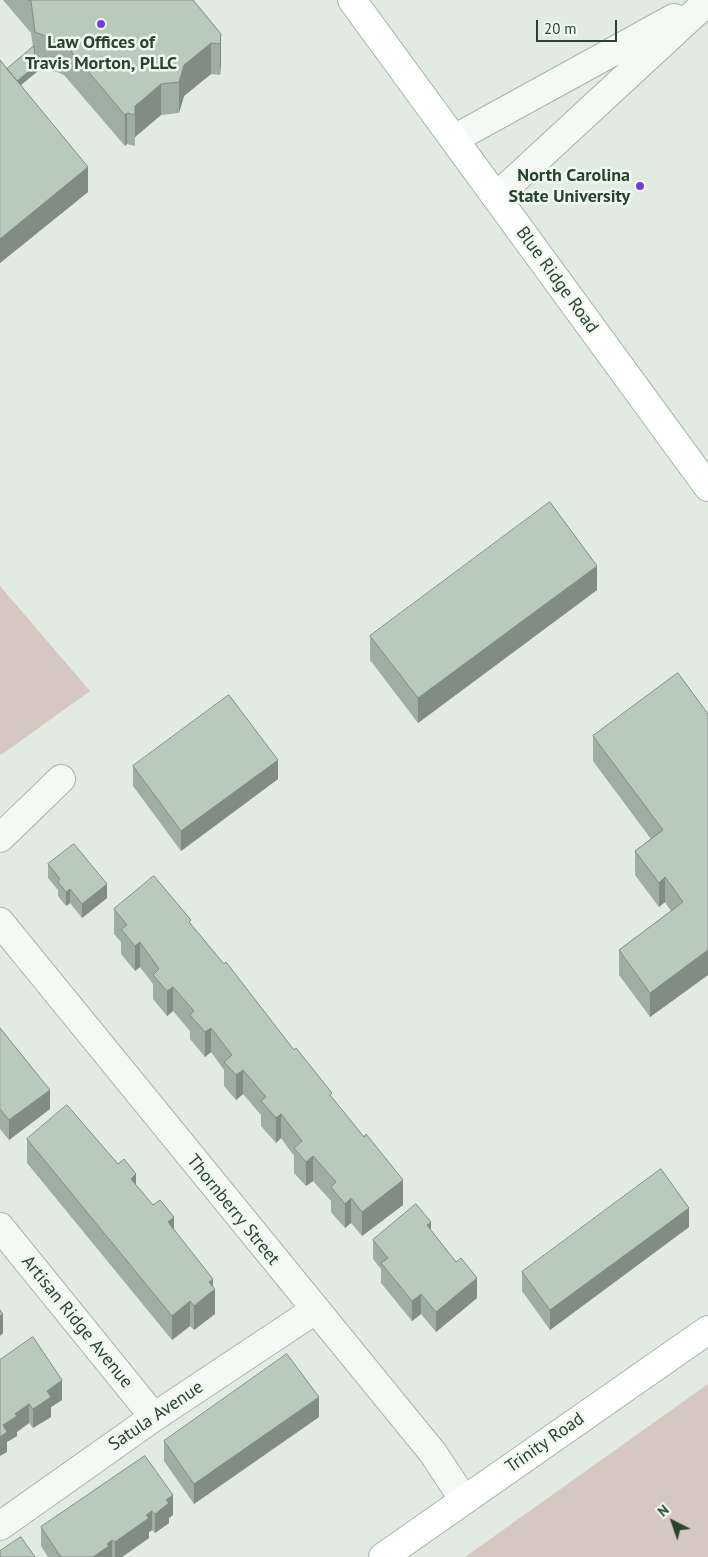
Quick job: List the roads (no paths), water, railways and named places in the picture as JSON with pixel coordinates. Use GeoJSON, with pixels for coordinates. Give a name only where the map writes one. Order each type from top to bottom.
{"type":"FeatureCollection","features":[{"type":"Feature","properties":{"kind":"main road","name":"Blue Ridge Road"},"geometry":{"type":"LineString","coordinates":[[352,0],[708,487]]}},
{"type":"Feature","properties":{"kind":"main road","name":"Trinity Road"},"geometry":{"type":"LineString","coordinates":[[382,1557],[708,1330]]}},
{"type":"Feature","properties":{"kind":"street"},"geometry":{"type":"LineString","coordinates":[[454,139],[707,0]]}},
{"type":"Feature","properties":{"kind":"street"},"geometry":{"type":"LineString","coordinates":[[496,197],[707,0]]}},
{"type":"Feature","properties":{"kind":"street"},"geometry":{"type":"LineString","coordinates":[[0,838],[61,779]]}},
{"type":"Feature","properties":{"kind":"street","name":"Thornberry Street"},"geometry":{"type":"LineString","coordinates":[[0,922],[437,1459],[464,1500]]}},
{"type":"Feature","properties":{"kind":"street","name":"Artisan Ridge Avenue"},"geometry":{"type":"LineString","coordinates":[[0,1227],[154,1417]]}},
{"type":"Feature","properties":{"kind":"street","name":"Satula Avenue"},"geometry":{"type":"LineString","coordinates":[[0,1526],[154,1417],[314,1310]]}},
{"type":"Feature","properties":{"kind":"place","name":"Law Offices of Travis Morton, PLLC"},"geometry":{"type":"Point","coordinates":[101,24]}},
{"type":"Feature","properties":{"kind":"place","name":"North Carolina State University"},"geometry":{"type":"Point","coordinates":[640,186]}}]}
